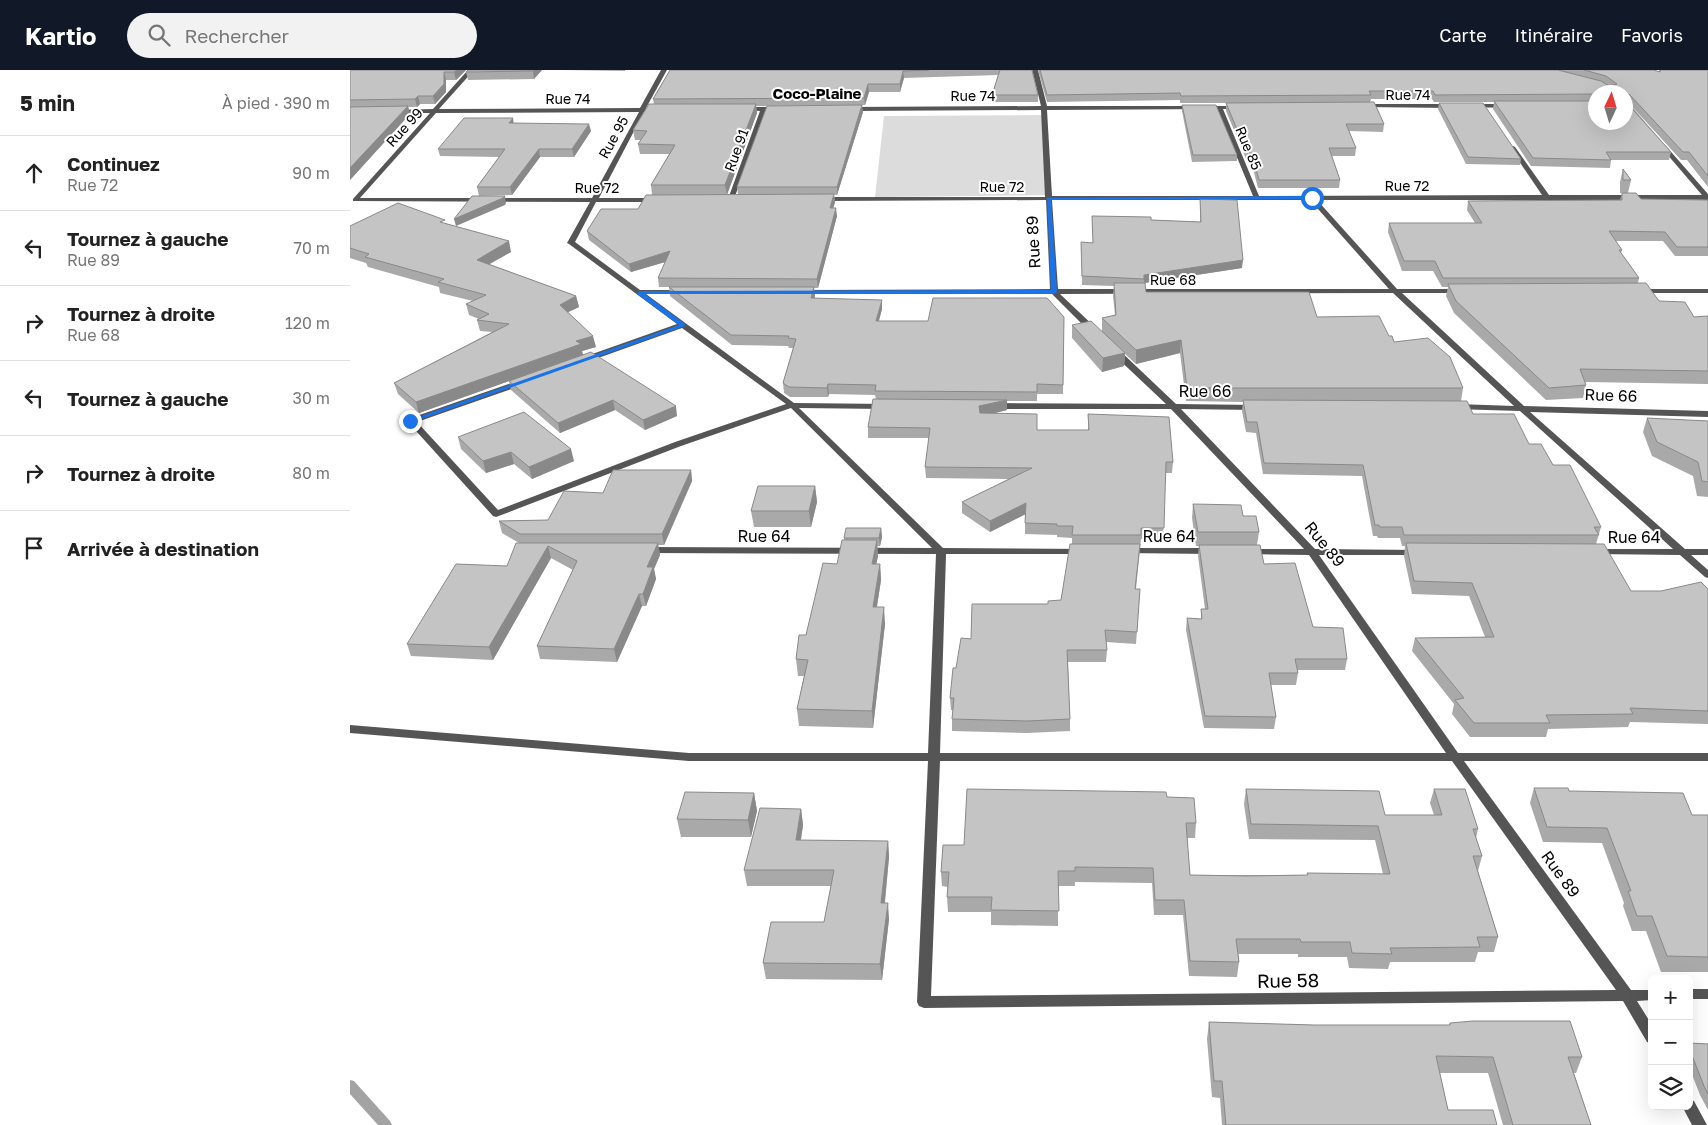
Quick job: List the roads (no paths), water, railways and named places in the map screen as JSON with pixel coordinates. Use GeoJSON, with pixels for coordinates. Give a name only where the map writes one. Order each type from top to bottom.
{"type":"FeatureCollection","features":[{"type":"Feature","properties":{"kind":"street","name":"Rue 99"},"geometry":{"type":"LineString","coordinates":[[355,200],[471,70]]}},
{"type":"Feature","properties":{"kind":"street","name":"Rue 95"},"geometry":{"type":"LineString","coordinates":[[639,292],[571,243],[664,70]]}},
{"type":"Feature","properties":{"kind":"street","name":"Rue 89"},"geometry":{"type":"LineString","coordinates":[[1035,70],[1044,108],[1054,292],[1173,406],[1312,552],[1455,757],[1627,995],[1648,1031]]}},
{"type":"Feature","properties":{"kind":"street","name":"Rue 74"},"geometry":{"type":"LineString","coordinates":[[1357,106],[1455,106]]}},
{"type":"Feature","properties":{"kind":"street"},"geometry":{"type":"LineString","coordinates":[[1465,106],[1513,106]]}},
{"type":"Feature","properties":{"kind":"street"},"geometry":{"type":"LineString","coordinates":[[1485,106],[1490,114]]}},
{"type":"Feature","properties":{"kind":"street","name":"Rue 85"},"geometry":{"type":"LineString","coordinates":[[1219,107],[1257,198]]}},
{"type":"Feature","properties":{"kind":"street","name":"Rue 74"},"geometry":{"type":"LineString","coordinates":[[844,109],[1248,107]]}},
{"type":"Feature","properties":{"kind":"street"},"geometry":{"type":"LineString","coordinates":[[736,109],[784,109]]}},
{"type":"Feature","properties":{"kind":"street","name":"Rue 91"},"geometry":{"type":"LineString","coordinates":[[731,200],[764,109]]}},
{"type":"Feature","properties":{"kind":"street","name":"Rue 74"},"geometry":{"type":"LineString","coordinates":[[388,111],[652,110]]}},
{"type":"Feature","properties":{"kind":"street"},"geometry":{"type":"LineString","coordinates":[[1658,141],[1708,197]]}},
{"type":"Feature","properties":{"kind":"street"},"geometry":{"type":"LineString","coordinates":[[1511,144],[1547,198]]}},
{"type":"Feature","properties":{"kind":"street","name":"Rue 72"},"geometry":{"type":"LineString","coordinates":[[810,199],[1708,197]]}},
{"type":"Feature","properties":{"kind":"street"},"geometry":{"type":"LineString","coordinates":[[1312,198],[1395,291],[1520,407],[1708,575]]}},
{"type":"Feature","properties":{"kind":"street","name":"Rue 72"},"geometry":{"type":"LineString","coordinates":[[355,200],[662,200]]}},
{"type":"Feature","properties":{"kind":"street"},"geometry":{"type":"LineString","coordinates":[[721,200],[741,200]]}},
{"type":"Feature","properties":{"kind":"street","name":"Rue 68"},"geometry":{"type":"LineString","coordinates":[[797,292],[1473,291]]}},
{"type":"Feature","properties":{"kind":"street"},"geometry":{"type":"LineString","coordinates":[[1630,291],[1708,291]]}},
{"type":"Feature","properties":{"kind":"street"},"geometry":{"type":"LineString","coordinates":[[639,292],[688,292]]}},
{"type":"Feature","properties":{"kind":"street"},"geometry":{"type":"LineString","coordinates":[[639,292],[792,405],[941,551],[934,757]]}},
{"type":"Feature","properties":{"kind":"street"},"geometry":{"type":"LineString","coordinates":[[580,362],[683,325]]}},
{"type":"Feature","properties":{"kind":"street"},"geometry":{"type":"LineString","coordinates":[[533,378],[410,421],[496,514],[678,444],[792,405],[890,406]]}},
{"type":"Feature","properties":{"kind":"street","name":"Rue 66"},"geometry":{"type":"LineString","coordinates":[[988,406],[1262,407]]}},
{"type":"Feature","properties":{"kind":"street","name":"Rue 66"},"geometry":{"type":"LineString","coordinates":[[1450,407],[1520,407],[1708,414]]}},
{"type":"Feature","properties":{"kind":"street","name":"Rue 64"},"geometry":{"type":"LineString","coordinates":[[641,550],[1097,551]]}},
{"type":"Feature","properties":{"kind":"street","name":"Rue 64"},"geometry":{"type":"LineString","coordinates":[[1116,551],[1224,552]]}},
{"type":"Feature","properties":{"kind":"street"},"geometry":{"type":"LineString","coordinates":[[1244,552],[1432,552]]}},
{"type":"Feature","properties":{"kind":"street","name":"Rue 64"},"geometry":{"type":"LineString","coordinates":[[1591,552],[1708,552]]}},
{"type":"Feature","properties":{"kind":"street"},"geometry":{"type":"LineString","coordinates":[[350,729],[689,757],[1708,757]]}},
{"type":"Feature","properties":{"kind":"street","name":"Rue 58"},"geometry":{"type":"LineString","coordinates":[[934,757],[924,1002],[1648,995]]}},
{"type":"Feature","properties":{"kind":"street"},"geometry":{"type":"LineString","coordinates":[[1693,994],[1708,994]]}},
{"type":"Feature","properties":{"kind":"street"},"geometry":{"type":"LineString","coordinates":[[1692,1110],[1700,1125]]}},
{"type":"Feature","properties":{"kind":"waterway"},"geometry":{"type":"LineString","coordinates":[[350,1085],[386,1125]]}},
{"type":"Feature","properties":{"kind":"district","name":"Coco-Plaine"},"geometry":{"type":"Point","coordinates":[817,93]}}]}
